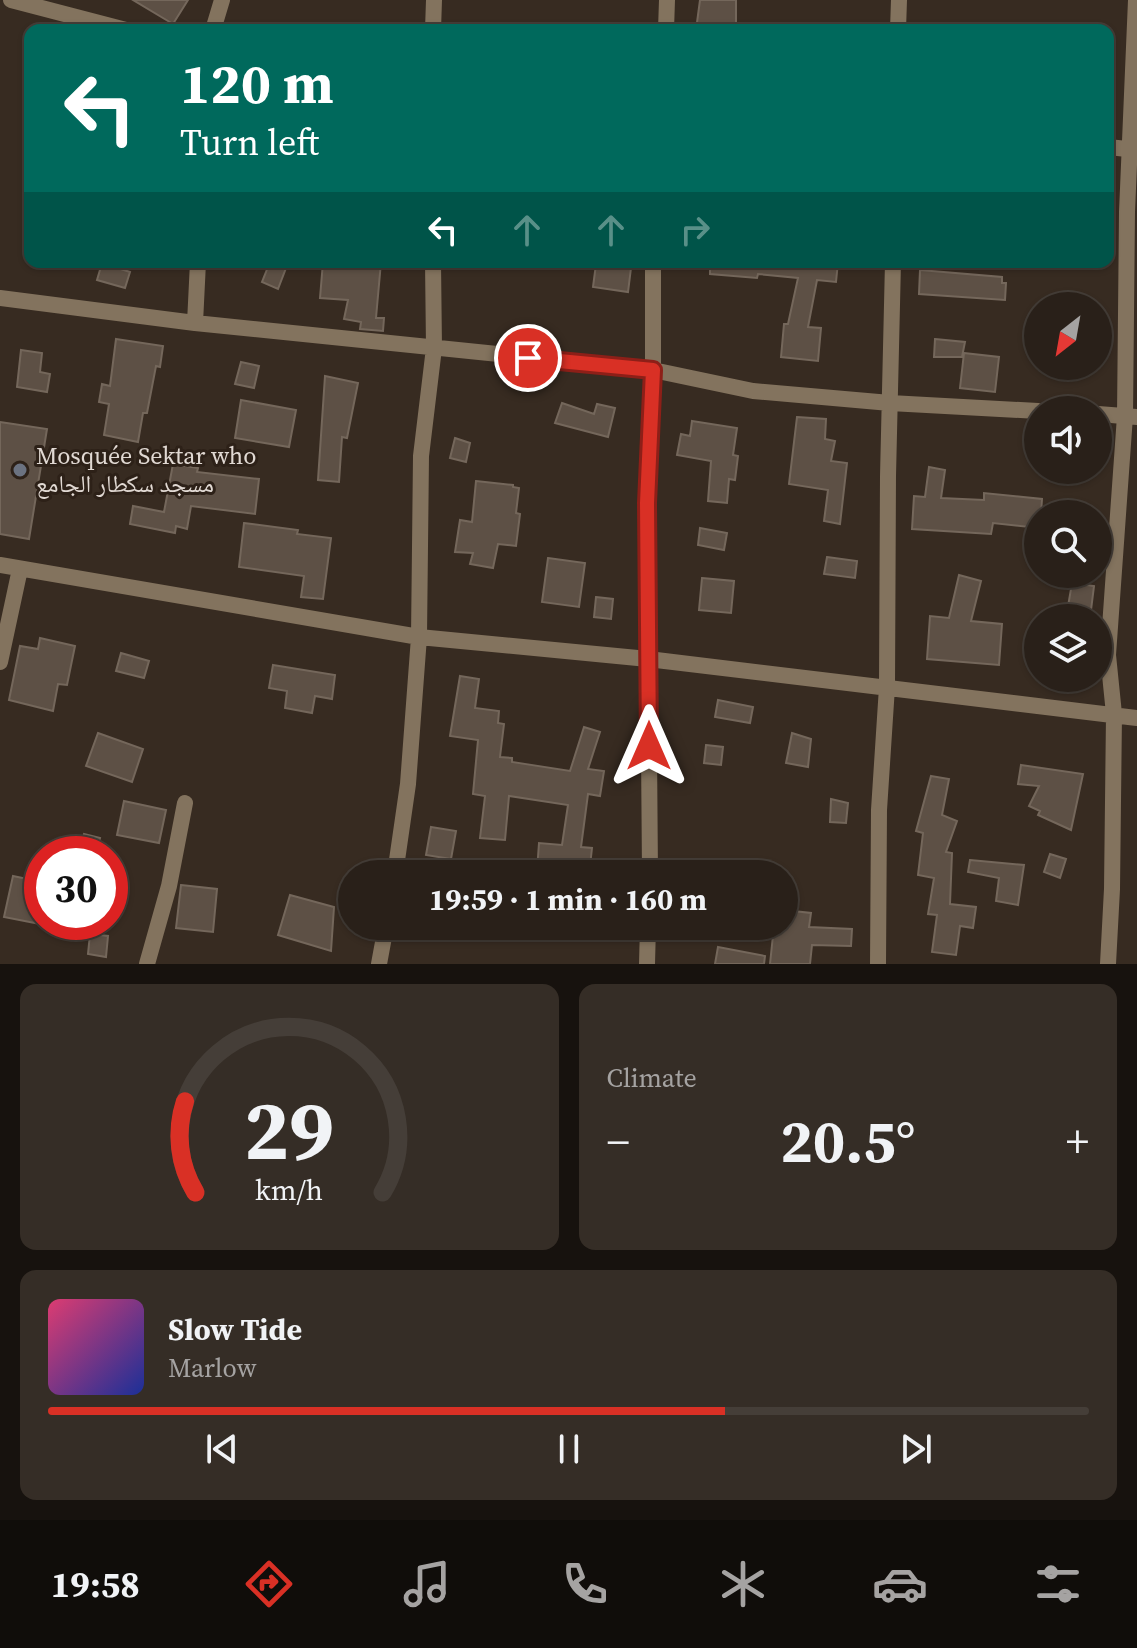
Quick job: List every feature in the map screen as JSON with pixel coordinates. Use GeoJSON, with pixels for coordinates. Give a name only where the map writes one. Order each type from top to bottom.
{"type":"FeatureCollection","features":[{"type":"Feature","properties":{"kind":"street"},"geometry":{"type":"LineString","coordinates":[[11,0],[103,24]]}},
{"type":"Feature","properties":{"kind":"street"},"geometry":{"type":"LineString","coordinates":[[215,24],[222,0]]}},
{"type":"Feature","properties":{"kind":"street"},"geometry":{"type":"LineString","coordinates":[[433,24],[434,0]]}},
{"type":"Feature","properties":{"kind":"street"},"geometry":{"type":"LineString","coordinates":[[666,24],[667,0]]}},
{"type":"Feature","properties":{"kind":"street"},"geometry":{"type":"LineString","coordinates":[[898,24],[899,0]]}},
{"type":"Feature","properties":{"kind":"street"},"geometry":{"type":"LineString","coordinates":[[1108,964],[1114,714],[1108,655],[1131,416],[1136,0]]}},
{"type":"Feature","properties":{"kind":"street"},"geometry":{"type":"LineString","coordinates":[[195,323],[198,268]]}},
{"type":"Feature","properties":{"kind":"street"},"geometry":{"type":"LineString","coordinates":[[397,860],[408,784],[419,637],[421,456],[434,348],[433,268]]}},
{"type":"Feature","properties":{"kind":"street"},"geometry":{"type":"LineString","coordinates":[[650,860],[647,503],[653,370],[653,268]]}},
{"type":"Feature","properties":{"kind":"street"},"geometry":{"type":"LineString","coordinates":[[878,964],[879,810],[887,687],[893,268]]}},
{"type":"Feature","properties":{"kind":"street"},"geometry":{"type":"LineString","coordinates":[[0,298],[195,323],[653,370],[753,391],[1024,410]]}},
{"type":"Feature","properties":{"kind":"street"},"geometry":{"type":"LineString","coordinates":[[0,565],[419,637],[648,659],[1137,718]]}},
{"type":"Feature","properties":{"kind":"street"},"geometry":{"type":"LineString","coordinates":[[0,662],[20,569]]}},
{"type":"Feature","properties":{"kind":"street"},"geometry":{"type":"LineString","coordinates":[[147,964],[169,886],[185,803]]}},
{"type":"Feature","properties":{"kind":"street"},"geometry":{"type":"LineString","coordinates":[[379,964],[383,940]]}},
{"type":"Feature","properties":{"kind":"street"},"geometry":{"type":"LineString","coordinates":[[647,964],[648,940]]}},
{"type":"Feature","properties":{"kind":"building"},"geometry":{"type":"Polygon","coordinates":[[[133,0],[188,0],[173,24],[133,0]]]}},
{"type":"Feature","properties":{"kind":"building"},"geometry":{"type":"Polygon","coordinates":[[[700,0],[736,0],[736,24],[697,24],[700,0]]]}},
{"type":"Feature","properties":{"kind":"building"},"geometry":{"type":"Polygon","coordinates":[[[101,268],[130,272],[125,288],[97,280],[101,268]]]}},
{"type":"Feature","properties":{"kind":"building"},"geometry":{"type":"Polygon","coordinates":[[[268,268],[286,268],[278,289],[262,282],[268,268]]]}},
{"type":"Feature","properties":{"kind":"building"},"geometry":{"type":"Polygon","coordinates":[[[322,268],[380,268],[376,318],[384,318],[383,331],[360,329],[361,322],[344,319],[348,300],[320,298],[322,268]]]}},
{"type":"Feature","properties":{"kind":"building"},"geometry":{"type":"Polygon","coordinates":[[[595,268],[631,268],[628,292],[593,287],[595,268]]]}},
{"type":"Feature","properties":{"kind":"building"},"geometry":{"type":"Polygon","coordinates":[[[710,268],[837,268],[836,282],[817,280],[808,327],[821,328],[818,361],[781,357],[784,324],[788,324],[798,278],[710,274],[710,268]]]}},
{"type":"Feature","properties":{"kind":"building"},"geometry":{"type":"Polygon","coordinates":[[[920,270],[1002,277],[1002,283],[1006,283],[1005,300],[919,294],[920,270]]]}},
{"type":"Feature","properties":{"kind":"building"},"geometry":{"type":"Polygon","coordinates":[[[116,339],[163,346],[147,413],[143,413],[138,442],[104,435],[109,404],[99,402],[102,384],[110,386],[116,339]]]}},
{"type":"Feature","properties":{"kind":"building"},"geometry":{"type":"Polygon","coordinates":[[[935,339],[965,342],[962,357],[934,357],[935,339]]]}},
{"type":"Feature","properties":{"kind":"building"},"geometry":{"type":"Polygon","coordinates":[[[21,350],[42,353],[40,372],[50,374],[47,392],[17,387],[21,350]]]}},
{"type":"Feature","properties":{"kind":"building"},"geometry":{"type":"Polygon","coordinates":[[[964,353],[999,357],[995,392],[960,388],[964,353]]]}},
{"type":"Feature","properties":{"kind":"building"},"geometry":{"type":"Polygon","coordinates":[[[241,362],[259,366],[254,388],[235,384],[241,362]]]}},
{"type":"Feature","properties":{"kind":"building"},"geometry":{"type":"Polygon","coordinates":[[[325,376],[358,383],[347,438],[342,437],[339,482],[318,480],[325,376]]]}},
{"type":"Feature","properties":{"kind":"building"},"geometry":{"type":"Polygon","coordinates":[[[241,400],[296,410],[289,447],[235,438],[241,400]]]}},
{"type":"Feature","properties":{"kind":"building"},"geometry":{"type":"Polygon","coordinates":[[[562,403],[594,414],[597,404],[615,408],[608,437],[555,423],[562,403]]]}},
{"type":"Feature","properties":{"kind":"building"},"geometry":{"type":"Polygon","coordinates":[[[797,417],[826,419],[825,439],[835,441],[831,461],[847,463],[840,524],[824,521],[828,490],[789,484],[797,417]]]}},
{"type":"Feature","properties":{"kind":"building"},"geometry":{"type":"Polygon","coordinates":[[[692,421],[737,428],[733,455],[738,456],[735,480],[729,479],[727,503],[708,501],[711,461],[677,455],[681,434],[690,436],[692,421]]]}},
{"type":"Feature","properties":{"kind":"building","name":"Mosquée Sektar who مسجد سكطار الجامع"},"geometry":{"type":"Polygon","coordinates":[[[0,422],[47,429],[29,539],[0,534],[0,422]]]}},
{"type":"Feature","properties":{"kind":"building"},"geometry":{"type":"Polygon","coordinates":[[[455,438],[470,443],[466,462],[450,458],[455,438]]]}},
{"type":"Feature","properties":{"kind":"building"},"geometry":{"type":"Polygon","coordinates":[[[173,464],[198,468],[197,472],[259,479],[255,514],[191,506],[187,529],[176,526],[175,533],[130,524],[133,506],[164,512],[173,464]]]}},
{"type":"Feature","properties":{"kind":"building"},"geometry":{"type":"Polygon","coordinates":[[[929,467],[945,470],[941,498],[984,500],[984,493],[1042,499],[1024,500],[1024,526],[993,523],[991,534],[912,529],[914,496],[925,497],[929,467]]]}},
{"type":"Feature","properties":{"kind":"building"},"geometry":{"type":"Polygon","coordinates":[[[476,481],[519,488],[516,546],[498,544],[493,568],[470,564],[473,553],[455,552],[460,520],[472,522],[476,481]]]}},
{"type":"Feature","properties":{"kind":"building"},"geometry":{"type":"Polygon","coordinates":[[[244,523],[331,538],[323,599],[301,597],[304,576],[239,567],[244,523]]]}},
{"type":"Feature","properties":{"kind":"building"},"geometry":{"type":"Polygon","coordinates":[[[700,528],[727,533],[724,550],[698,545],[700,528]]]}},
{"type":"Feature","properties":{"kind":"building"},"geometry":{"type":"Polygon","coordinates":[[[827,557],[857,561],[855,578],[824,574],[827,557]]]}},
{"type":"Feature","properties":{"kind":"building"},"geometry":{"type":"Polygon","coordinates":[[[548,558],[585,563],[579,607],[542,602],[548,558]]]}},
{"type":"Feature","properties":{"kind":"building"},"geometry":{"type":"Polygon","coordinates":[[[959,575],[981,581],[971,621],[1002,624],[999,665],[927,659],[930,616],[949,618],[959,575]]]}},
{"type":"Feature","properties":{"kind":"building"},"geometry":{"type":"Polygon","coordinates":[[[702,578],[734,581],[731,613],[699,610],[702,578]]]}},
{"type":"Feature","properties":{"kind":"building"},"geometry":{"type":"Polygon","coordinates":[[[1071,588],[1094,588],[1092,604],[1068,604],[1071,588]]]}},
{"type":"Feature","properties":{"kind":"building"},"geometry":{"type":"Polygon","coordinates":[[[596,597],[613,599],[611,619],[594,617],[596,597]]]}},
{"type":"Feature","properties":{"kind":"building"},"geometry":{"type":"Polygon","coordinates":[[[40,638],[75,646],[67,685],[58,684],[53,711],[9,700],[20,646],[38,649],[40,638]]]}},
{"type":"Feature","properties":{"kind":"building"},"geometry":{"type":"Polygon","coordinates":[[[121,653],[149,661],[144,678],[116,671],[121,653]]]}},
{"type":"Feature","properties":{"kind":"building"},"geometry":{"type":"Polygon","coordinates":[[[273,665],[335,675],[332,699],[315,696],[312,713],[285,708],[287,691],[269,688],[273,665]]]}},
{"type":"Feature","properties":{"kind":"building"},"geometry":{"type":"Polygon","coordinates":[[[460,676],[479,679],[475,708],[499,711],[498,723],[504,724],[500,757],[512,758],[512,762],[570,771],[584,727],[600,732],[588,769],[604,771],[600,796],[588,794],[581,847],[592,848],[591,860],[538,860],[539,843],[562,845],[568,805],[509,796],[505,840],[480,838],[485,796],[473,794],[478,740],[450,736],[460,676]]]}},
{"type":"Feature","properties":{"kind":"building"},"geometry":{"type":"Polygon","coordinates":[[[718,700],[753,707],[750,723],[715,717],[718,700]]]}},
{"type":"Feature","properties":{"kind":"building"},"geometry":{"type":"Polygon","coordinates":[[[98,733],[143,749],[132,782],[86,766],[98,733]]]}},
{"type":"Feature","properties":{"kind":"building"},"geometry":{"type":"Polygon","coordinates":[[[792,733],[811,739],[808,767],[786,763],[792,733]]]}},
{"type":"Feature","properties":{"kind":"building"},"geometry":{"type":"Polygon","coordinates":[[[706,745],[723,747],[721,765],[704,763],[706,745]]]}},
{"type":"Feature","properties":{"kind":"building"},"geometry":{"type":"Polygon","coordinates":[[[1021,765],[1083,774],[1071,830],[1038,815],[1040,811],[1029,806],[1039,786],[1018,784],[1021,765]]]}},
{"type":"Feature","properties":{"kind":"building"},"geometry":{"type":"Polygon","coordinates":[[[931,776],[949,779],[942,815],[957,821],[946,852],[952,853],[950,904],[976,907],[973,928],[960,926],[956,955],[932,952],[937,915],[928,914],[934,878],[918,875],[923,833],[916,831],[931,776]]]}},
{"type":"Feature","properties":{"kind":"building"},"geometry":{"type":"Polygon","coordinates":[[[831,799],[848,803],[846,823],[830,822],[831,799]]]}},
{"type":"Feature","properties":{"kind":"building"},"geometry":{"type":"Polygon","coordinates":[[[124,801],[166,810],[159,843],[117,835],[124,801]]]}},
{"type":"Feature","properties":{"kind":"building"},"geometry":{"type":"Polygon","coordinates":[[[431,827],[456,831],[451,859],[426,855],[431,827]]]}},
{"type":"Feature","properties":{"kind":"building"},"geometry":{"type":"Polygon","coordinates":[[[1050,854],[1066,859],[1060,878],[1044,872],[1050,854]]]}},
{"type":"Feature","properties":{"kind":"building"},"geometry":{"type":"Polygon","coordinates":[[[970,860],[1024,865],[1018,905],[996,901],[999,878],[968,872],[970,860]]]}},
{"type":"Feature","properties":{"kind":"building"},"geometry":{"type":"Polygon","coordinates":[[[13,876],[24,878],[24,921],[4,917],[13,876]]]}},
{"type":"Feature","properties":{"kind":"building"},"geometry":{"type":"Polygon","coordinates":[[[181,885],[217,889],[213,932],[176,928],[181,885]]]}},
{"type":"Feature","properties":{"kind":"building"},"geometry":{"type":"Polygon","coordinates":[[[290,895],[334,907],[331,951],[278,935],[290,895]]]}},
{"type":"Feature","properties":{"kind":"building"},"geometry":{"type":"Polygon","coordinates":[[[798,912],[811,913],[809,927],[852,929],[851,946],[812,945],[810,964],[770,964],[773,940],[798,940],[798,912]]]}},
{"type":"Feature","properties":{"kind":"building"},"geometry":{"type":"Polygon","coordinates":[[[89,940],[108,940],[106,957],[88,954],[89,940]]]}},
{"type":"Feature","properties":{"kind":"building"},"geometry":{"type":"Polygon","coordinates":[[[718,947],[765,956],[764,964],[715,964],[718,947]]]}},
{"type":"Feature","properties":{"kind":"place","name":"Mosquée Sektar who مسجد سكطار الجامع"},"geometry":{"type":"Point","coordinates":[20,470]}},
{"type":"Feature","properties":{"kind":"route"},"geometry":{"type":"LineString","coordinates":[[528,358],[653,370],[647,503],[649,746]]}}]}
